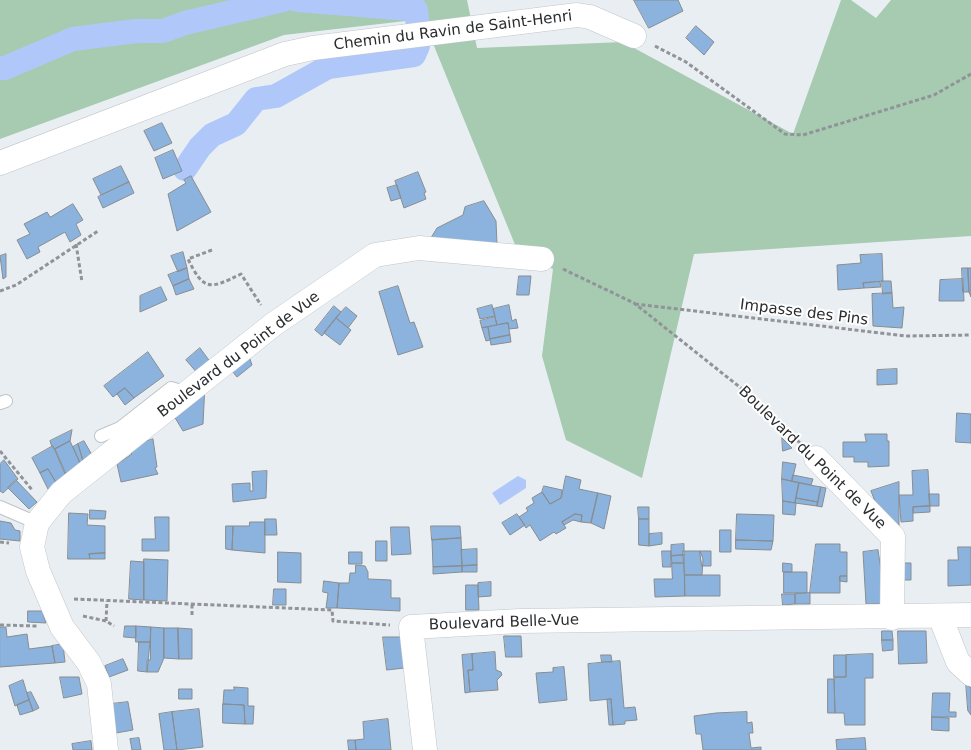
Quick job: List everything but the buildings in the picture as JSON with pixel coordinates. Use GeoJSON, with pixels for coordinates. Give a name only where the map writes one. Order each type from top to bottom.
{"type":"FeatureCollection","features":[{"type":"Feature","properties":{"kind":"street","name":"Chemin du Ravin de Saint-Henri"},"geometry":{"type":"LineString","coordinates":[[0,164],[285,54],[313,48],[581,7],[590,17],[634,36]]}},
{"type":"Feature","properties":{"kind":"street","name":"Boulevard du Point de Vue"},"geometry":{"type":"LineString","coordinates":[[43,515],[61,493],[274,324],[375,255],[419,248],[542,259]]}},
{"type":"Feature","properties":{"kind":"street","name":"Boulevard du Point de Vue"},"geometry":{"type":"LineString","coordinates":[[816,458],[893,538],[892,618]]}},
{"type":"Feature","properties":{"kind":"street"},"geometry":{"type":"LineString","coordinates":[[43,515],[32,547],[38,571],[62,626],[89,663],[99,684],[106,750]]}},
{"type":"Feature","properties":{"kind":"street","name":"Boulevard Belle-Vue"},"geometry":{"type":"LineString","coordinates":[[411,627],[520,620],[892,618],[971,615]]}},
{"type":"Feature","properties":{"kind":"street"},"geometry":{"type":"LineString","coordinates":[[940,616],[958,662],[971,674]]}},
{"type":"Feature","properties":{"kind":"street"},"geometry":{"type":"LineString","coordinates":[[411,627],[425,750]]}},
{"type":"Feature","properties":{"kind":"lane"},"geometry":{"type":"LineString","coordinates":[[101,436],[120,428],[171,388],[178,390],[183,397]]}},
{"type":"Feature","properties":{"kind":"lane"},"geometry":{"type":"LineString","coordinates":[[0,508],[43,515]]}},
{"type":"Feature","properties":{"kind":"path"},"geometry":{"type":"LineString","coordinates":[[634,36],[686,62],[785,134],[803,135],[934,95],[971,74]]}},
{"type":"Feature","properties":{"kind":"path"},"geometry":{"type":"LineString","coordinates":[[0,291],[16,285],[98,231]]}},
{"type":"Feature","properties":{"kind":"path"},"geometry":{"type":"LineString","coordinates":[[76,244],[82,282]]}},
{"type":"Feature","properties":{"kind":"path"},"geometry":{"type":"LineString","coordinates":[[212,250],[188,259],[197,279],[205,284],[217,285],[241,274],[274,324]]}},
{"type":"Feature","properties":{"kind":"path","name":"Boulevard du Point de Vue"},"geometry":{"type":"LineString","coordinates":[[542,259],[634,304],[756,400],[816,458]]}},
{"type":"Feature","properties":{"kind":"path","name":"Impasse des Pins"},"geometry":{"type":"LineString","coordinates":[[634,304],[906,336],[971,335]]}},
{"type":"Feature","properties":{"kind":"path"},"geometry":{"type":"LineString","coordinates":[[0,451],[22,480],[43,515]]}},
{"type":"Feature","properties":{"kind":"path","name":"Boulevard Belle-Vue"},"geometry":{"type":"LineString","coordinates":[[49,598],[332,610],[332,621],[411,627]]}},
{"type":"Feature","properties":{"kind":"path"},"geometry":{"type":"LineString","coordinates":[[106,621],[107,601]]}},
{"type":"Feature","properties":{"kind":"path"},"geometry":{"type":"LineString","coordinates":[[192,604],[192,615]]}},
{"type":"Feature","properties":{"kind":"path"},"geometry":{"type":"LineString","coordinates":[[0,625],[62,626]]}},
{"type":"Feature","properties":{"kind":"green space"},"geometry":{"type":"Polygon","coordinates":[[[0,0],[467,0],[477,48],[623,42],[793,134],[841,0],[851,0],[876,18],[891,0],[971,0],[971,236],[694,254],[642,478],[566,440],[542,356],[553,269],[518,252],[423,19],[284,35],[0,139],[0,0]]]}},
{"type":"Feature","properties":{"kind":"water"},"geometry":{"type":"Polygon","coordinates":[[[518,476],[526,480],[526,488],[500,505],[492,493],[518,476]]]}},
{"type":"Feature","properties":{"kind":"waterway"},"geometry":{"type":"LineString","coordinates":[[0,68],[5,68],[73,39],[136,31],[163,31],[185,23],[283,0]]}},
{"type":"Feature","properties":{"kind":"waterway"},"geometry":{"type":"LineString","coordinates":[[297,0],[410,9],[416,10],[417,20]]}},
{"type":"Feature","properties":{"kind":"waterway"},"geometry":{"type":"LineString","coordinates":[[185,169],[200,147],[212,135],[236,124],[256,99],[276,96],[328,67],[414,55],[418,46]]}}]}
